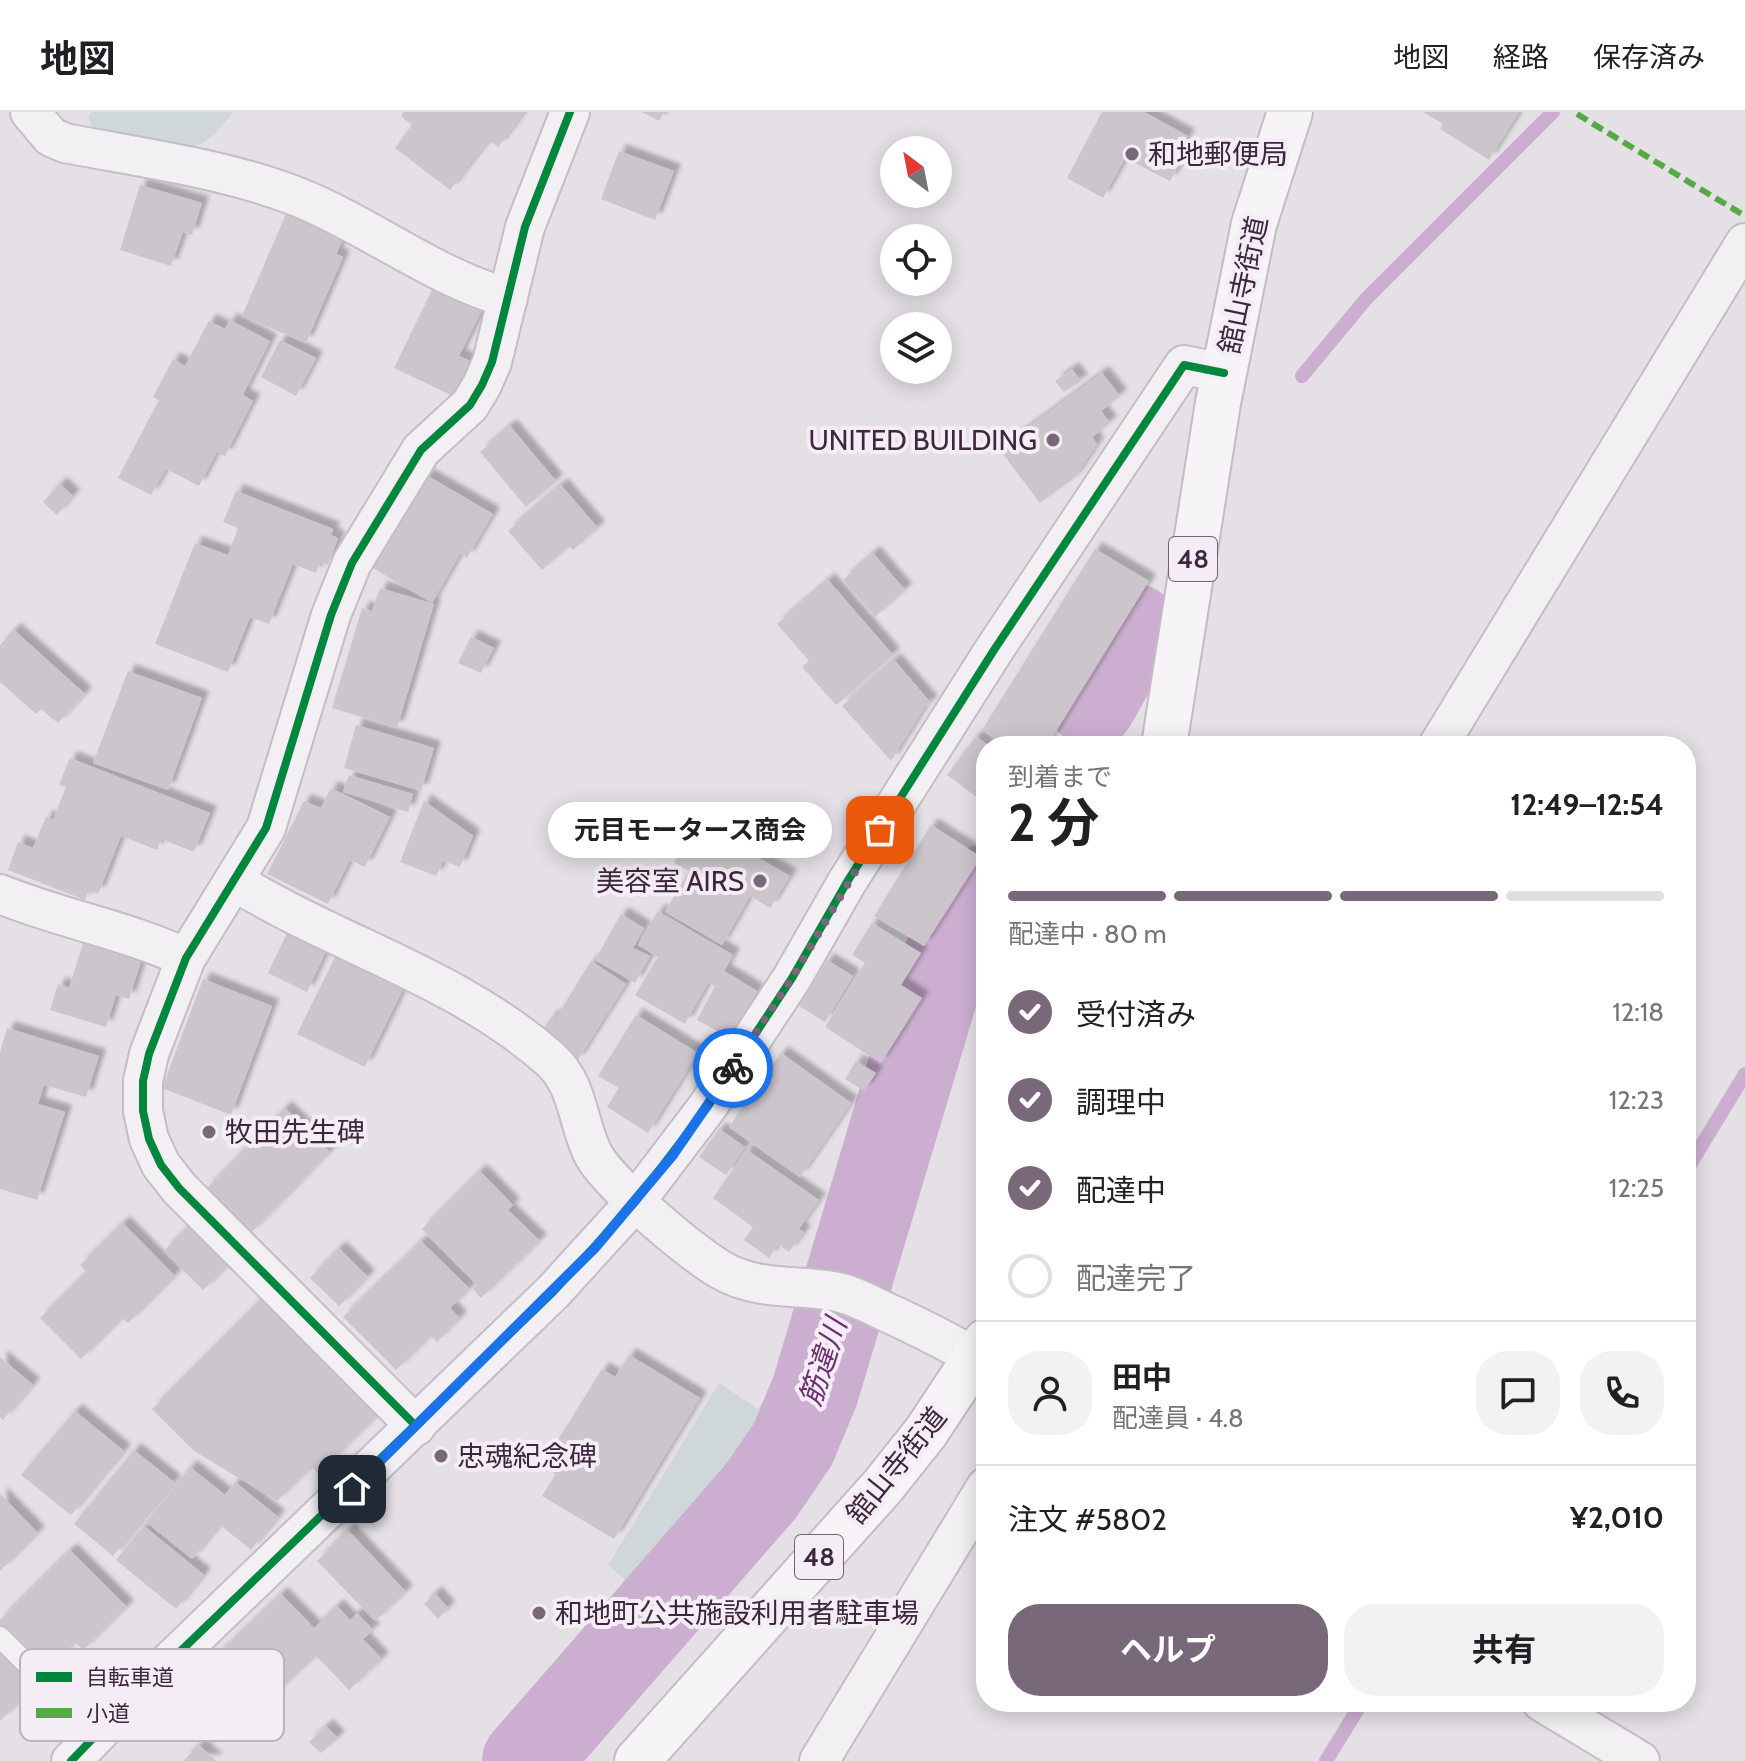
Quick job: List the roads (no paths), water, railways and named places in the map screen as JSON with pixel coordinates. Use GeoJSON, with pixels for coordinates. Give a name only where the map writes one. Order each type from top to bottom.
{"type":"FeatureCollection","features":[{"type":"Feature","properties":{"kind":"main road","name":"舘山寺街道"},"geometry":{"type":"LineString","coordinates":[[1166,736],[1224,373],[1254,224],[1290,112]]}},
{"type":"Feature","properties":{"kind":"main road","name":"舘山寺街道"},"geometry":{"type":"LineString","coordinates":[[637,1761],[883,1486],[976,1364]]}},
{"type":"Feature","properties":{"kind":"street"},"geometry":{"type":"LineString","coordinates":[[30,112],[51,137],[65,143],[235,177],[301,199],[467,285],[508,298]]}},
{"type":"Feature","properties":{"kind":"street"},"geometry":{"type":"LineString","coordinates":[[416,1426],[179,1188],[161,1165],[149,1139],[143,1081],[149,1054],[186,958],[266,828],[331,615],[352,563],[421,450],[470,405],[482,385],[492,362],[525,227],[570,112]]}},
{"type":"Feature","properties":{"kind":"street"},"geometry":{"type":"LineString","coordinates":[[1444,736],[1745,243]]}},
{"type":"Feature","properties":{"kind":"street"},"geometry":{"type":"LineString","coordinates":[[185,1649],[553,1292],[635,1202],[708,1106],[792,978],[847,882],[986,662],[1184,365],[1224,373]]}},
{"type":"Feature","properties":{"kind":"street"},"geometry":{"type":"LineString","coordinates":[[234,881],[466,997],[552,1060],[574,1093],[592,1154],[635,1202],[718,1268],[737,1279],[760,1284],[845,1295],[976,1351]]}},
{"type":"Feature","properties":{"kind":"street"},"geometry":{"type":"LineString","coordinates":[[0,894],[163,947],[186,958]]}},
{"type":"Feature","properties":{"kind":"street"},"geometry":{"type":"LineString","coordinates":[[819,1761],[976,1503]]}},
{"type":"Feature","properties":{"kind":"street"},"geometry":{"type":"LineString","coordinates":[[1559,1712],[1640,1761]]}},
{"type":"Feature","properties":{"kind":"street"},"geometry":{"type":"LineString","coordinates":[[71,1761],[90,1741]]}},
{"type":"Feature","properties":{"kind":"lane"},"geometry":{"type":"LineString","coordinates":[[0,1637],[20,1657]]}},
{"type":"Feature","properties":{"kind":"waterway"},"geometry":{"type":"LineString","coordinates":[[1302,376],[1366,299],[1553,112]]}},
{"type":"Feature","properties":{"kind":"waterway","name":"筋違川"},"geometry":{"type":"LineString","coordinates":[[1092,704],[1135,628]]}},
{"type":"Feature","properties":{"kind":"waterway","name":"筋違川"},"geometry":{"type":"LineString","coordinates":[[526,1761],[761,1491],[793,1444],[815,1391],[938,980],[976,906]]}},
{"type":"Feature","properties":{"kind":"waterway"},"geometry":{"type":"LineString","coordinates":[[1696,1155],[1745,1074]]}},
{"type":"Feature","properties":{"kind":"waterway"},"geometry":{"type":"LineString","coordinates":[[1326,1761],[1356,1712]]}},
{"type":"Feature","properties":{"kind":"place","name":"和地郵便局"},"geometry":{"type":"Point","coordinates":[1132,154]}},
{"type":"Feature","properties":{"kind":"place","name":"UNITED BUILDING"},"geometry":{"type":"Point","coordinates":[1053,440]}},
{"type":"Feature","properties":{"kind":"place","name":"元目モータース商会"},"geometry":{"type":"Point","coordinates":[880,830]}},
{"type":"Feature","properties":{"kind":"place","name":"美容室 AIRS"},"geometry":{"type":"Point","coordinates":[760,881]}},
{"type":"Feature","properties":{"kind":"place","name":"牧田先生碑"},"geometry":{"type":"Point","coordinates":[209,1132]}},
{"type":"Feature","properties":{"kind":"place","name":"忠魂紀念碑"},"geometry":{"type":"Point","coordinates":[441,1456]}},
{"type":"Feature","properties":{"kind":"place","name":"和地町公共施設利用者駐車場"},"geometry":{"type":"Point","coordinates":[539,1613]}}]}
